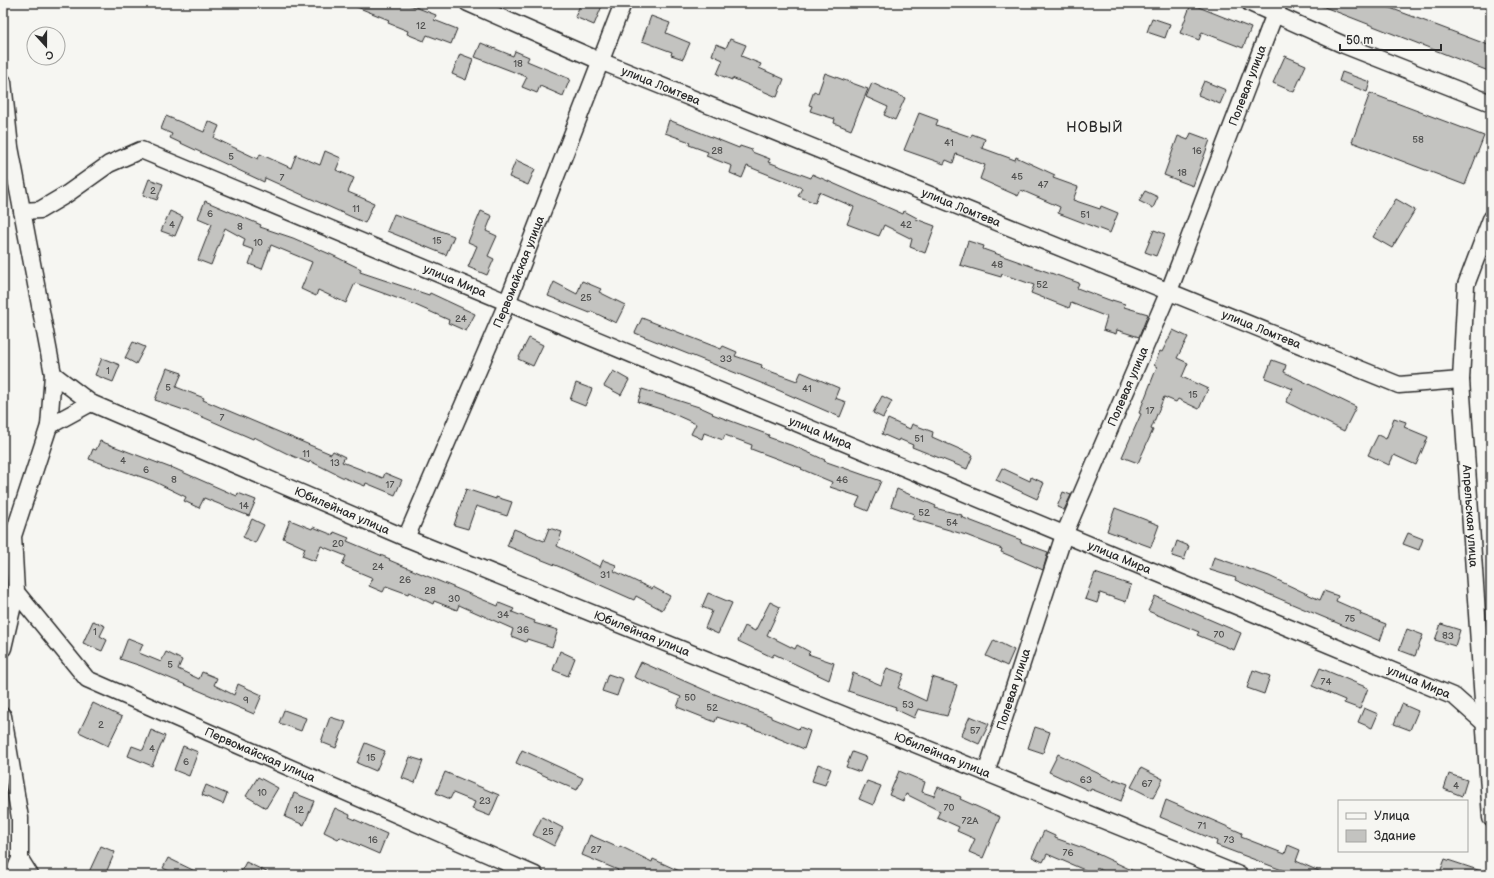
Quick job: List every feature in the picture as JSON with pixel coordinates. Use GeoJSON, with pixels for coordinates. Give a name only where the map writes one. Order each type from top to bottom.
{"type":"FeatureCollection","features":[{"type":"Feature","properties":{"kind":"street","name":"улица Ломтева"},"geometry":{"type":"LineString","coordinates":[[468,3],[600,61],[1399,385],[1461,380]]}},
{"type":"Feature","properties":{"kind":"street","name":"Первомайская улица"},"geometry":{"type":"LineString","coordinates":[[406,538],[507,303],[623,3]]}},
{"type":"Feature","properties":{"kind":"street"},"geometry":{"type":"LineString","coordinates":[[1250,3],[1277,8],[1344,45],[1491,103]]}},
{"type":"Feature","properties":{"kind":"street","name":"Полевая улица"},"geometry":{"type":"LineString","coordinates":[[986,773],[1064,535],[1169,291],[1277,8]]}},
{"type":"Feature","properties":{"kind":"street"},"geometry":{"type":"LineString","coordinates":[[3,82],[10,147],[53,374],[49,426],[13,536],[16,592],[3,648]]}},
{"type":"Feature","properties":{"kind":"street","name":"улица Мира"},"geometry":{"type":"LineString","coordinates":[[22,211],[40,210],[67,194],[109,164],[141,150],[1455,697],[1488,726]]}},
{"type":"Feature","properties":{"kind":"street","name":"Апрельская улица"},"geometry":{"type":"LineString","coordinates":[[1491,219],[1466,285],[1461,380],[1488,726],[1491,818]]}},
{"type":"Feature","properties":{"kind":"street","name":"Юбилейная улица"},"geometry":{"type":"LineString","coordinates":[[53,374],[91,403],[406,538],[1239,875]]}},
{"type":"Feature","properties":{"kind":"street"},"geometry":{"type":"LineString","coordinates":[[49,426],[91,403]]}},
{"type":"Feature","properties":{"kind":"street","name":"Первомайская улица"},"geometry":{"type":"LineString","coordinates":[[16,592],[87,679],[535,875]]}},
{"type":"Feature","properties":{"kind":"street"},"geometry":{"type":"LineString","coordinates":[[3,716],[20,818],[20,859],[13,875]]}},
{"type":"Feature","properties":{"kind":"street"},"geometry":{"type":"LineString","coordinates":[[20,859],[30,875]]}},
{"type":"Feature","properties":{"kind":"building"},"geometry":{"type":"Polygon","coordinates":[[[347,3],[405,3],[436,15],[434,20],[457,29],[451,44],[427,35],[424,41],[407,34],[408,31],[388,23],[389,20],[347,3]]]}},
{"type":"Feature","properties":{"kind":"building"},"geometry":{"type":"Polygon","coordinates":[[[581,3],[594,3],[602,6],[594,25],[575,17],[581,3]]]}},
{"type":"Feature","properties":{"kind":"building"},"geometry":{"type":"Polygon","coordinates":[[[1314,3],[1377,3],[1491,46],[1491,72],[1314,3]]]}},
{"type":"Feature","properties":{"kind":"building"},"geometry":{"type":"Polygon","coordinates":[[[1191,4],[1251,28],[1243,48],[1202,32],[1199,40],[1180,33],[1191,4]]]}},
{"type":"Feature","properties":{"kind":"building"},"geometry":{"type":"Polygon","coordinates":[[[651,16],[670,23],[666,33],[690,43],[683,59],[671,55],[672,52],[642,41],[651,16]]]}},
{"type":"Feature","properties":{"kind":"building"},"geometry":{"type":"Polygon","coordinates":[[[1152,18],[1170,24],[1165,38],[1147,32],[1152,18]]]}},
{"type":"Feature","properties":{"kind":"building"},"geometry":{"type":"Polygon","coordinates":[[[730,39],[746,45],[741,56],[761,64],[759,68],[784,79],[777,97],[732,78],[732,80],[717,74],[723,60],[712,55],[716,44],[726,48],[730,39]]]}},
{"type":"Feature","properties":{"kind":"building"},"geometry":{"type":"Polygon","coordinates":[[[481,43],[513,56],[515,51],[529,57],[527,61],[570,79],[563,96],[540,86],[537,93],[522,87],[527,77],[475,57],[481,43]]]}},
{"type":"Feature","properties":{"kind":"building"},"geometry":{"type":"Polygon","coordinates":[[[460,54],[473,59],[466,80],[452,74],[460,54]]]}},
{"type":"Feature","properties":{"kind":"building"},"geometry":{"type":"Polygon","coordinates":[[[1285,56],[1306,65],[1294,92],[1273,83],[1285,56]]]}},
{"type":"Feature","properties":{"kind":"building"},"geometry":{"type":"Polygon","coordinates":[[[1342,72],[1370,82],[1367,92],[1339,81],[1342,72]]]}},
{"type":"Feature","properties":{"kind":"building"},"geometry":{"type":"Polygon","coordinates":[[[825,73],[868,89],[851,130],[834,123],[835,119],[810,111],[812,106],[809,105],[814,91],[818,93],[825,73]]]}},
{"type":"Feature","properties":{"kind":"building"},"geometry":{"type":"Polygon","coordinates":[[[1204,81],[1226,90],[1220,104],[1198,95],[1204,81]]]}},
{"type":"Feature","properties":{"kind":"building"},"geometry":{"type":"Polygon","coordinates":[[[872,83],[905,98],[895,120],[884,115],[888,107],[866,97],[872,83]]]}},
{"type":"Feature","properties":{"kind":"building"},"geometry":{"type":"Polygon","coordinates":[[[1370,93],[1484,136],[1465,185],[1352,142],[1370,93]]]}},
{"type":"Feature","properties":{"kind":"building"},"geometry":{"type":"Polygon","coordinates":[[[919,113],[938,120],[936,125],[971,137],[972,134],[985,139],[982,148],[1015,160],[1016,157],[1055,175],[1053,178],[1078,187],[1073,200],[1100,209],[1101,206],[1118,213],[1110,233],[1058,213],[1060,207],[1021,190],[1018,196],[980,179],[985,165],[956,154],[953,163],[946,160],[944,164],[904,150],[919,113]]]}},
{"type":"Feature","properties":{"kind":"building"},"geometry":{"type":"Polygon","coordinates":[[[166,116],[204,132],[208,121],[219,126],[214,138],[258,159],[260,154],[291,168],[296,155],[320,165],[325,151],[341,158],[336,170],[354,178],[348,192],[374,203],[365,223],[265,178],[264,182],[170,138],[172,134],[161,129],[166,116]]]}},
{"type":"Feature","properties":{"kind":"building"},"geometry":{"type":"Polygon","coordinates":[[[669,120],[739,148],[740,146],[752,150],[752,152],[770,159],[768,162],[811,178],[812,174],[903,214],[904,211],[917,218],[916,219],[935,226],[925,253],[910,247],[912,239],[884,225],[879,236],[847,224],[854,207],[819,192],[815,203],[798,196],[802,188],[747,166],[742,178],[730,173],[732,166],[706,156],[708,152],[689,145],[690,142],[665,133],[669,120]]]}},
{"type":"Feature","properties":{"kind":"building"},"geometry":{"type":"Polygon","coordinates":[[[1191,133],[1210,140],[1193,186],[1164,175],[1178,136],[1188,140],[1191,133]]]}},
{"type":"Feature","properties":{"kind":"building"},"geometry":{"type":"Polygon","coordinates":[[[516,160],[535,169],[528,185],[509,177],[516,160]]]}},
{"type":"Feature","properties":{"kind":"building"},"geometry":{"type":"Polygon","coordinates":[[[149,179],[163,184],[157,200],[143,195],[149,179]]]}},
{"type":"Feature","properties":{"kind":"building"},"geometry":{"type":"Polygon","coordinates":[[[1145,191],[1158,197],[1153,208],[1139,201],[1145,191]]]}},
{"type":"Feature","properties":{"kind":"building"},"geometry":{"type":"Polygon","coordinates":[[[1396,199],[1415,210],[1392,248],[1373,237],[1396,199]]]}},
{"type":"Feature","properties":{"kind":"building"},"geometry":{"type":"Polygon","coordinates":[[[205,201],[261,225],[260,227],[293,238],[332,255],[361,269],[360,272],[429,295],[430,293],[475,314],[466,331],[448,323],[449,320],[413,304],[355,283],[346,303],[318,290],[316,296],[301,289],[312,262],[271,245],[262,269],[249,264],[254,250],[243,246],[245,239],[225,228],[211,265],[198,260],[212,224],[198,218],[205,201]]]}},
{"type":"Feature","properties":{"kind":"building"},"geometry":{"type":"Polygon","coordinates":[[[170,211],[183,217],[175,236],[161,231],[170,211]]]}},
{"type":"Feature","properties":{"kind":"building"},"geometry":{"type":"Polygon","coordinates":[[[481,211],[492,216],[486,231],[497,236],[488,256],[494,259],[487,275],[468,267],[477,246],[468,242],[481,211]]]}},
{"type":"Feature","properties":{"kind":"building"},"geometry":{"type":"Polygon","coordinates":[[[394,214],[454,236],[446,255],[387,231],[394,214]]]}},
{"type":"Feature","properties":{"kind":"building"},"geometry":{"type":"Polygon","coordinates":[[[1154,230],[1165,234],[1156,256],[1145,252],[1154,230]]]}},
{"type":"Feature","properties":{"kind":"building"},"geometry":{"type":"Polygon","coordinates":[[[968,241],[984,246],[983,249],[1079,283],[1077,288],[1112,301],[1125,304],[1124,307],[1148,314],[1139,337],[1117,330],[1116,334],[1103,330],[1107,317],[1071,303],[1069,308],[1031,293],[1034,285],[1002,274],[1001,277],[960,265],[968,241]]]}},
{"type":"Feature","properties":{"kind":"building"},"geometry":{"type":"Polygon","coordinates":[[[582,281],[601,289],[599,292],[625,305],[616,323],[591,311],[590,313],[548,296],[554,282],[577,294],[582,281]]]}},
{"type":"Feature","properties":{"kind":"building"},"geometry":{"type":"Polygon","coordinates":[[[642,318],[721,349],[723,346],[737,352],[735,356],[762,365],[761,368],[797,381],[801,372],[839,388],[835,398],[846,402],[840,417],[771,387],[635,333],[642,318]]]}},
{"type":"Feature","properties":{"kind":"building"},"geometry":{"type":"Polygon","coordinates":[[[1173,330],[1188,337],[1177,358],[1188,363],[1182,377],[1208,389],[1199,409],[1178,399],[1176,402],[1164,397],[1151,429],[1153,430],[1138,463],[1122,457],[1141,414],[1139,413],[1157,367],[1154,365],[1160,351],[1162,352],[1173,330]]]}},
{"type":"Feature","properties":{"kind":"building"},"geometry":{"type":"Polygon","coordinates":[[[529,338],[543,345],[533,366],[518,359],[529,338]]]}},
{"type":"Feature","properties":{"kind":"building"},"geometry":{"type":"Polygon","coordinates":[[[133,342],[145,347],[136,364],[125,358],[133,342]]]}},
{"type":"Feature","properties":{"kind":"building"},"geometry":{"type":"Polygon","coordinates":[[[102,358],[120,365],[113,382],[95,375],[102,358]]]}},
{"type":"Feature","properties":{"kind":"building"},"geometry":{"type":"Polygon","coordinates":[[[1272,360],[1286,365],[1284,372],[1356,407],[1344,431],[1286,402],[1293,389],[1265,378],[1272,360]]]}},
{"type":"Feature","properties":{"kind":"building"},"geometry":{"type":"Polygon","coordinates":[[[167,368],[182,373],[176,387],[204,398],[203,400],[331,454],[333,451],[345,457],[342,462],[383,478],[385,473],[402,480],[395,495],[366,483],[365,486],[342,477],[310,461],[309,463],[288,454],[254,437],[253,439],[198,415],[155,400],[167,368]]]}},
{"type":"Feature","properties":{"kind":"building"},"geometry":{"type":"Polygon","coordinates":[[[613,371],[629,380],[621,395],[604,386],[613,371]]]}},
{"type":"Feature","properties":{"kind":"building"},"geometry":{"type":"Polygon","coordinates":[[[576,383],[592,389],[585,406],[570,400],[576,383]]]}},
{"type":"Feature","properties":{"kind":"building"},"geometry":{"type":"Polygon","coordinates":[[[642,389],[702,408],[713,413],[712,414],[769,435],[768,437],[796,447],[825,460],[824,461],[881,481],[868,511],[856,506],[860,497],[830,487],[832,482],[801,469],[802,468],[751,449],[752,445],[725,435],[723,440],[704,433],[702,439],[691,434],[696,424],[667,411],[638,402],[642,389]]]}},
{"type":"Feature","properties":{"kind":"building"},"geometry":{"type":"Polygon","coordinates":[[[882,396],[892,401],[883,418],[873,413],[882,396]]]}},
{"type":"Feature","properties":{"kind":"building"},"geometry":{"type":"Polygon","coordinates":[[[1394,418],[1406,422],[1404,427],[1428,437],[1416,465],[1394,455],[1389,465],[1368,455],[1378,435],[1386,439],[1394,418]]]}},
{"type":"Feature","properties":{"kind":"building"},"geometry":{"type":"Polygon","coordinates":[[[888,419],[910,429],[912,424],[933,432],[932,437],[973,455],[967,469],[912,447],[913,445],[899,439],[898,441],[882,434],[888,419]]]}},
{"type":"Feature","properties":{"kind":"building"},"geometry":{"type":"Polygon","coordinates":[[[100,441],[171,467],[237,496],[238,493],[256,500],[249,516],[204,498],[199,508],[184,501],[186,497],[153,481],[89,459],[93,449],[96,450],[100,441]]]}},
{"type":"Feature","properties":{"kind":"building"},"geometry":{"type":"Polygon","coordinates":[[[1002,468],[1030,481],[1031,477],[1044,483],[1037,499],[996,480],[1002,468]]]}},
{"type":"Feature","properties":{"kind":"building"},"geometry":{"type":"Polygon","coordinates":[[[466,489],[496,499],[496,497],[512,502],[507,516],[476,506],[468,529],[454,525],[466,489]]]}},
{"type":"Feature","properties":{"kind":"building"},"geometry":{"type":"Polygon","coordinates":[[[897,489],[936,506],[935,508],[962,515],[961,517],[1048,552],[1043,570],[1001,552],[1002,549],[966,535],[912,519],[914,514],[891,506],[897,489]]]}},
{"type":"Feature","properties":{"kind":"building"},"geometry":{"type":"Polygon","coordinates":[[[1063,492],[1071,495],[1064,510],[1057,507],[1063,492]]]}},
{"type":"Feature","properties":{"kind":"building"},"geometry":{"type":"Polygon","coordinates":[[[1115,508],[1159,525],[1151,547],[1107,531],[1115,508]]]}},
{"type":"Feature","properties":{"kind":"building"},"geometry":{"type":"Polygon","coordinates":[[[252,519],[264,525],[255,543],[243,537],[252,519]]]}},
{"type":"Feature","properties":{"kind":"building"},"geometry":{"type":"Polygon","coordinates":[[[290,520],[312,529],[313,527],[333,535],[334,532],[349,538],[347,541],[390,559],[389,560],[498,606],[499,603],[514,609],[512,612],[535,621],[534,623],[558,630],[552,647],[527,639],[526,642],[511,636],[513,629],[459,605],[457,610],[434,601],[433,604],[409,592],[408,594],[386,586],[383,592],[369,586],[373,578],[342,565],[346,556],[321,546],[315,561],[302,556],[305,548],[283,538],[290,520]]]}},
{"type":"Feature","properties":{"kind":"building"},"geometry":{"type":"Polygon","coordinates":[[[549,528],[562,532],[557,546],[600,567],[603,560],[616,565],[614,571],[652,589],[653,587],[670,596],[662,610],[636,596],[634,600],[560,567],[507,546],[514,529],[544,541],[549,528]]]}},
{"type":"Feature","properties":{"kind":"building"},"geometry":{"type":"Polygon","coordinates":[[[1408,533],[1423,539],[1419,550],[1403,544],[1408,533]]]}},
{"type":"Feature","properties":{"kind":"building"},"geometry":{"type":"Polygon","coordinates":[[[1177,541],[1189,546],[1184,560],[1172,556],[1177,541]]]}},
{"type":"Feature","properties":{"kind":"building"},"geometry":{"type":"Polygon","coordinates":[[[1214,557],[1269,576],[1320,600],[1324,591],[1338,596],[1336,601],[1361,612],[1360,614],[1386,624],[1380,641],[1235,580],[1236,578],[1210,570],[1214,557]]]}},
{"type":"Feature","properties":{"kind":"building"},"geometry":{"type":"Polygon","coordinates":[[[1095,573],[1131,585],[1126,602],[1100,593],[1097,603],[1085,599],[1095,573]]]}},
{"type":"Feature","properties":{"kind":"building"},"geometry":{"type":"Polygon","coordinates":[[[708,593],[732,603],[718,634],[705,628],[712,611],[702,607],[708,593]]]}},
{"type":"Feature","properties":{"kind":"building"},"geometry":{"type":"Polygon","coordinates":[[[1155,596],[1241,633],[1234,650],[1197,635],[1199,632],[1148,611],[1155,596]]]}},
{"type":"Feature","properties":{"kind":"building"},"geometry":{"type":"Polygon","coordinates":[[[770,602],[780,607],[767,635],[795,649],[797,645],[810,652],[808,654],[834,663],[829,680],[774,654],[772,657],[738,641],[745,626],[755,631],[770,602]]]}},
{"type":"Feature","properties":{"kind":"building"},"geometry":{"type":"Polygon","coordinates":[[[93,621],[105,626],[100,636],[107,640],[102,651],[83,643],[93,621]]]}},
{"type":"Feature","properties":{"kind":"building"},"geometry":{"type":"Polygon","coordinates":[[[1441,624],[1460,630],[1455,646],[1435,640],[1441,624]]]}},
{"type":"Feature","properties":{"kind":"building"},"geometry":{"type":"Polygon","coordinates":[[[1407,629],[1423,635],[1415,656],[1399,650],[1407,629]]]}},
{"type":"Feature","properties":{"kind":"building"},"geometry":{"type":"Polygon","coordinates":[[[128,638],[143,644],[139,653],[161,662],[166,652],[182,660],[178,669],[199,679],[202,672],[217,678],[214,685],[234,695],[238,684],[262,695],[254,714],[141,666],[120,659],[128,638]]]}},
{"type":"Feature","properties":{"kind":"building"},"geometry":{"type":"Polygon","coordinates":[[[994,640],[1014,650],[1007,666],[986,656],[994,640]]]}},
{"type":"Feature","properties":{"kind":"building"},"geometry":{"type":"Polygon","coordinates":[[[560,651],[575,658],[568,676],[553,670],[560,651]]]}},
{"type":"Feature","properties":{"kind":"building"},"geometry":{"type":"Polygon","coordinates":[[[641,662],[707,691],[771,716],[771,718],[798,729],[800,727],[810,731],[804,749],[766,733],[717,717],[715,722],[677,707],[681,697],[634,677],[641,662]]]}},
{"type":"Feature","properties":{"kind":"building"},"geometry":{"type":"Polygon","coordinates":[[[887,668],[904,674],[898,688],[926,701],[932,677],[957,685],[947,716],[918,709],[914,718],[895,709],[896,707],[848,691],[853,673],[881,685],[887,668]]]}},
{"type":"Feature","properties":{"kind":"building"},"geometry":{"type":"Polygon","coordinates":[[[1320,668],[1368,688],[1360,709],[1344,703],[1345,700],[1312,686],[1320,668]]]}},
{"type":"Feature","properties":{"kind":"building"},"geometry":{"type":"Polygon","coordinates":[[[1253,670],[1270,676],[1264,694],[1247,688],[1253,670]]]}},
{"type":"Feature","properties":{"kind":"building"},"geometry":{"type":"Polygon","coordinates":[[[608,674],[623,679],[617,696],[602,691],[608,674]]]}},
{"type":"Feature","properties":{"kind":"building"},"geometry":{"type":"Polygon","coordinates":[[[93,703],[122,717],[108,746],[79,732],[93,703]]]}},
{"type":"Feature","properties":{"kind":"building"},"geometry":{"type":"Polygon","coordinates":[[[1402,704],[1418,711],[1410,730],[1394,724],[1402,704]]]}},
{"type":"Feature","properties":{"kind":"building"},"geometry":{"type":"Polygon","coordinates":[[[1364,708],[1378,714],[1372,728],[1358,722],[1364,708]]]}},
{"type":"Feature","properties":{"kind":"building"},"geometry":{"type":"Polygon","coordinates":[[[284,710],[306,718],[301,731],[279,723],[284,710]]]}},
{"type":"Feature","properties":{"kind":"building"},"geometry":{"type":"Polygon","coordinates":[[[970,716],[989,724],[979,744],[961,736],[970,716]]]}},
{"type":"Feature","properties":{"kind":"building"},"geometry":{"type":"Polygon","coordinates":[[[330,717],[346,722],[336,748],[321,742],[330,717]]]}},
{"type":"Feature","properties":{"kind":"building"},"geometry":{"type":"Polygon","coordinates":[[[1035,727],[1050,732],[1043,753],[1028,748],[1035,727]]]}},
{"type":"Feature","properties":{"kind":"building"},"geometry":{"type":"Polygon","coordinates":[[[151,730],[165,736],[152,766],[128,756],[132,746],[143,750],[151,730]]]}},
{"type":"Feature","properties":{"kind":"building"},"geometry":{"type":"Polygon","coordinates":[[[365,743],[385,751],[376,771],[357,763],[365,743]]]}},
{"type":"Feature","properties":{"kind":"building"},"geometry":{"type":"Polygon","coordinates":[[[183,746],[198,752],[189,776],[174,770],[183,746]]]}},
{"type":"Feature","properties":{"kind":"building"},"geometry":{"type":"Polygon","coordinates":[[[522,750],[583,778],[577,790],[516,763],[522,750]]]}},
{"type":"Feature","properties":{"kind":"building"},"geometry":{"type":"Polygon","coordinates":[[[852,752],[866,757],[860,772],[846,767],[852,752]]]}},
{"type":"Feature","properties":{"kind":"building"},"geometry":{"type":"Polygon","coordinates":[[[1058,754],[1114,781],[1114,779],[1128,784],[1121,801],[1091,789],[1090,791],[1049,772],[1058,754]]]}},
{"type":"Feature","properties":{"kind":"building"},"geometry":{"type":"Polygon","coordinates":[[[410,757],[423,761],[415,783],[402,778],[410,757]]]}},
{"type":"Feature","properties":{"kind":"building"},"geometry":{"type":"Polygon","coordinates":[[[818,764],[831,769],[825,785],[812,781],[818,764]]]}},
{"type":"Feature","properties":{"kind":"building"},"geometry":{"type":"Polygon","coordinates":[[[1141,768],[1163,779],[1153,798],[1131,787],[1141,768]]]}},
{"type":"Feature","properties":{"kind":"building"},"geometry":{"type":"Polygon","coordinates":[[[899,771],[925,782],[922,792],[934,796],[938,787],[961,797],[960,799],[1000,817],[983,858],[969,852],[975,839],[957,831],[959,827],[937,817],[940,811],[906,794],[903,801],[889,795],[899,771]]]}},
{"type":"Feature","properties":{"kind":"building"},"geometry":{"type":"Polygon","coordinates":[[[445,772],[499,795],[490,816],[472,809],[475,802],[453,793],[450,799],[436,793],[445,772]]]}},
{"type":"Feature","properties":{"kind":"building"},"geometry":{"type":"Polygon","coordinates":[[[1449,774],[1467,780],[1462,796],[1444,789],[1449,774]]]}},
{"type":"Feature","properties":{"kind":"building"},"geometry":{"type":"Polygon","coordinates":[[[258,777],[278,788],[266,808],[246,796],[258,777]]]}},
{"type":"Feature","properties":{"kind":"building"},"geometry":{"type":"Polygon","coordinates":[[[867,781],[881,786],[873,805],[859,799],[867,781]]]}},
{"type":"Feature","properties":{"kind":"building"},"geometry":{"type":"Polygon","coordinates":[[[206,785],[227,794],[223,804],[202,795],[206,785]]]}},
{"type":"Feature","properties":{"kind":"building"},"geometry":{"type":"Polygon","coordinates":[[[294,793],[314,801],[304,825],[285,817],[294,793]]]}},
{"type":"Feature","properties":{"kind":"building"},"geometry":{"type":"Polygon","coordinates":[[[1166,800],[1242,833],[1241,837],[1285,854],[1288,845],[1300,850],[1296,861],[1328,875],[1295,875],[1216,845],[1217,841],[1160,817],[1166,800]]]}},
{"type":"Feature","properties":{"kind":"building"},"geometry":{"type":"Polygon","coordinates":[[[335,808],[350,815],[349,817],[387,834],[379,854],[340,837],[338,839],[324,832],[335,808]]]}},
{"type":"Feature","properties":{"kind":"building"},"geometry":{"type":"Polygon","coordinates":[[[542,817],[563,828],[554,846],[533,835],[542,817]]]}},
{"type":"Feature","properties":{"kind":"building"},"geometry":{"type":"Polygon","coordinates":[[[1044,831],[1055,836],[1055,838],[1089,850],[1142,875],[1111,875],[1097,868],[1094,874],[1047,854],[1043,862],[1032,857],[1044,831]]]}},
{"type":"Feature","properties":{"kind":"building"},"geometry":{"type":"Polygon","coordinates":[[[590,835],[619,848],[620,846],[652,862],[653,859],[688,875],[615,875],[618,870],[582,855],[590,835]]]}},
{"type":"Feature","properties":{"kind":"building"},"geometry":{"type":"Polygon","coordinates":[[[101,846],[115,852],[105,875],[95,875],[89,872],[101,846]]]}},
{"type":"Feature","properties":{"kind":"building"},"geometry":{"type":"Polygon","coordinates":[[[168,858],[203,875],[177,875],[163,868],[168,858]]]}},
{"type":"Feature","properties":{"kind":"building"},"geometry":{"type":"Polygon","coordinates":[[[1445,859],[1487,873],[1487,875],[1439,875],[1445,859]]]}},
{"type":"Feature","properties":{"kind":"building"},"geometry":{"type":"Polygon","coordinates":[[[246,862],[273,875],[239,875],[246,862]]]}},
{"type":"Feature","properties":{"kind":"district","name":"НОВЫЙ"},"geometry":{"type":"Point","coordinates":[1095,127]}}]}
